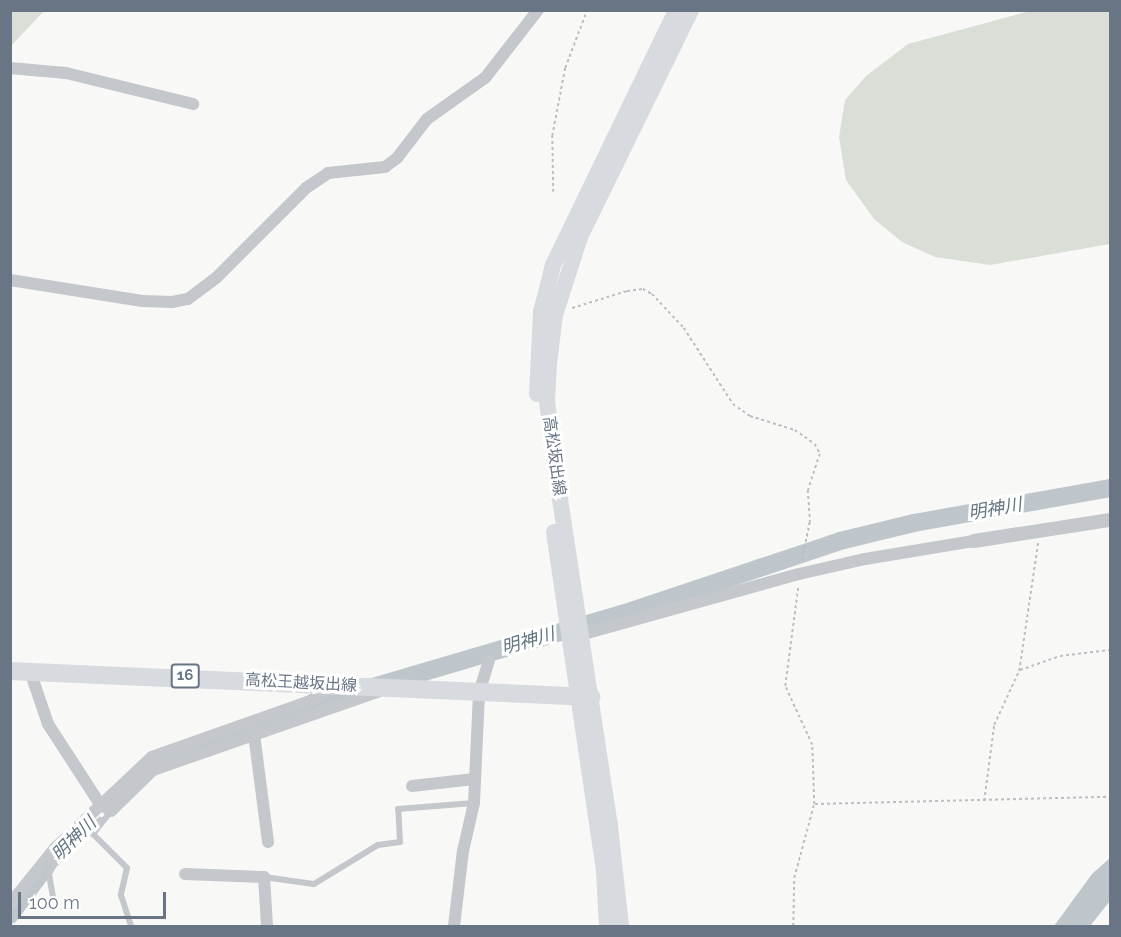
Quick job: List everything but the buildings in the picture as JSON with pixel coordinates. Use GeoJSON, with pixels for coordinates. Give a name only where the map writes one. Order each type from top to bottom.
{"type":"FeatureCollection","features":[{"type":"Feature","properties":{"kind":"main road","name":"高松坂出線"},"geometry":{"type":"LineString","coordinates":[[575,632],[537,406],[541,312],[567,231],[676,10]]}},
{"type":"Feature","properties":{"kind":"main road","name":"高松坂出線"},"geometry":{"type":"LineString","coordinates":[[621,927],[584,697],[547,401],[555,315],[580,237],[691,10]]}},
{"type":"Feature","properties":{"kind":"main road","name":"高松王越坂出線"},"geometry":{"type":"LineString","coordinates":[[10,670],[584,697]]}},
{"type":"Feature","properties":{"kind":"main road","name":"高松坂出線"},"geometry":{"type":"LineString","coordinates":[[584,697],[604,871],[607,927]]}},
{"type":"Feature","properties":{"kind":"street"},"geometry":{"type":"LineString","coordinates":[[10,280],[142,300],[172,302],[188,298],[217,277],[306,188],[328,173],[385,167],[397,158],[427,119],[485,78],[538,10]]}},
{"type":"Feature","properties":{"kind":"street"},"geometry":{"type":"LineString","coordinates":[[10,68],[66,73],[193,104]]}},
{"type":"Feature","properties":{"kind":"street"},"geometry":{"type":"LineString","coordinates":[[575,632],[865,559],[1110,520]]}},
{"type":"Feature","properties":{"kind":"street"},"geometry":{"type":"LineString","coordinates":[[454,927],[474,803],[478,693],[489,660]]}},
{"type":"Feature","properties":{"kind":"street"},"geometry":{"type":"LineString","coordinates":[[30,671],[48,724],[104,810]]}},
{"type":"Feature","properties":{"kind":"street"},"geometry":{"type":"LineString","coordinates":[[104,810],[152,757],[310,701],[329,684]]}},
{"type":"Feature","properties":{"kind":"street"},"geometry":{"type":"LineString","coordinates":[[10,904],[55,848],[153,770],[388,688]]}},
{"type":"Feature","properties":{"kind":"street"},"geometry":{"type":"LineString","coordinates":[[254,734],[268,842]]}},
{"type":"Feature","properties":{"kind":"street"},"geometry":{"type":"LineString","coordinates":[[418,782],[475,779]]}},
{"type":"Feature","properties":{"kind":"street"},"geometry":{"type":"LineString","coordinates":[[185,874],[264,877],[267,927]]}},
{"type":"Feature","properties":{"kind":"lane"},"geometry":{"type":"LineString","coordinates":[[264,877],[314,884],[378,845],[400,842],[398,809],[474,803]]}},
{"type":"Feature","properties":{"kind":"lane"},"geometry":{"type":"LineString","coordinates":[[53,897],[50,874],[53,866],[104,810]]}},
{"type":"Feature","properties":{"kind":"lane"},"geometry":{"type":"LineString","coordinates":[[104,810],[93,834],[127,868],[121,895],[131,927]]}},
{"type":"Feature","properties":{"kind":"path"},"geometry":{"type":"LineString","coordinates":[[553,192],[552,136],[565,68],[586,10]]}},
{"type":"Feature","properties":{"kind":"path"},"geometry":{"type":"LineString","coordinates":[[555,315],[627,291],[643,289],[652,294],[684,328],[734,404],[750,416],[795,430],[815,444],[820,454],[808,490],[810,522],[799,574],[785,686],[812,745],[814,804],[794,878],[793,927]]}},
{"type":"Feature","properties":{"kind":"path"},"geometry":{"type":"LineString","coordinates":[[984,802],[994,726],[1019,671],[1040,531]]}},
{"type":"Feature","properties":{"kind":"path"},"geometry":{"type":"LineString","coordinates":[[1019,671],[1060,656],[1110,650]]}},
{"type":"Feature","properties":{"kind":"path"},"geometry":{"type":"LineString","coordinates":[[814,804],[984,802],[1110,797]]}},
{"type":"Feature","properties":{"kind":"shaded area"},"geometry":{"type":"Polygon","coordinates":[[[1034,10],[1110,11],[1110,244],[990,265],[935,257],[902,242],[874,219],[846,180],[839,137],[845,100],[866,76],[908,44],[1034,10]]]}},
{"type":"Feature","properties":{"kind":"shaded area"},"geometry":{"type":"Polygon","coordinates":[[[10,11],[44,11],[11,46],[10,11]]]}},
{"type":"Feature","properties":{"kind":"shaded area"},"geometry":{"type":"Polygon","coordinates":[[[1110,858],[1110,901],[1090,926],[1054,926],[1092,874],[1110,858]]]}},
{"type":"Feature","properties":{"kind":"waterway","name":"明神川"},"geometry":{"type":"LineString","coordinates":[[137,776],[161,759],[329,700],[631,611],[840,541],[914,523],[1110,488]]}},
{"type":"Feature","properties":{"kind":"waterway","name":"明神川"},"geometry":{"type":"LineString","coordinates":[[10,915],[47,865]]}}]}
